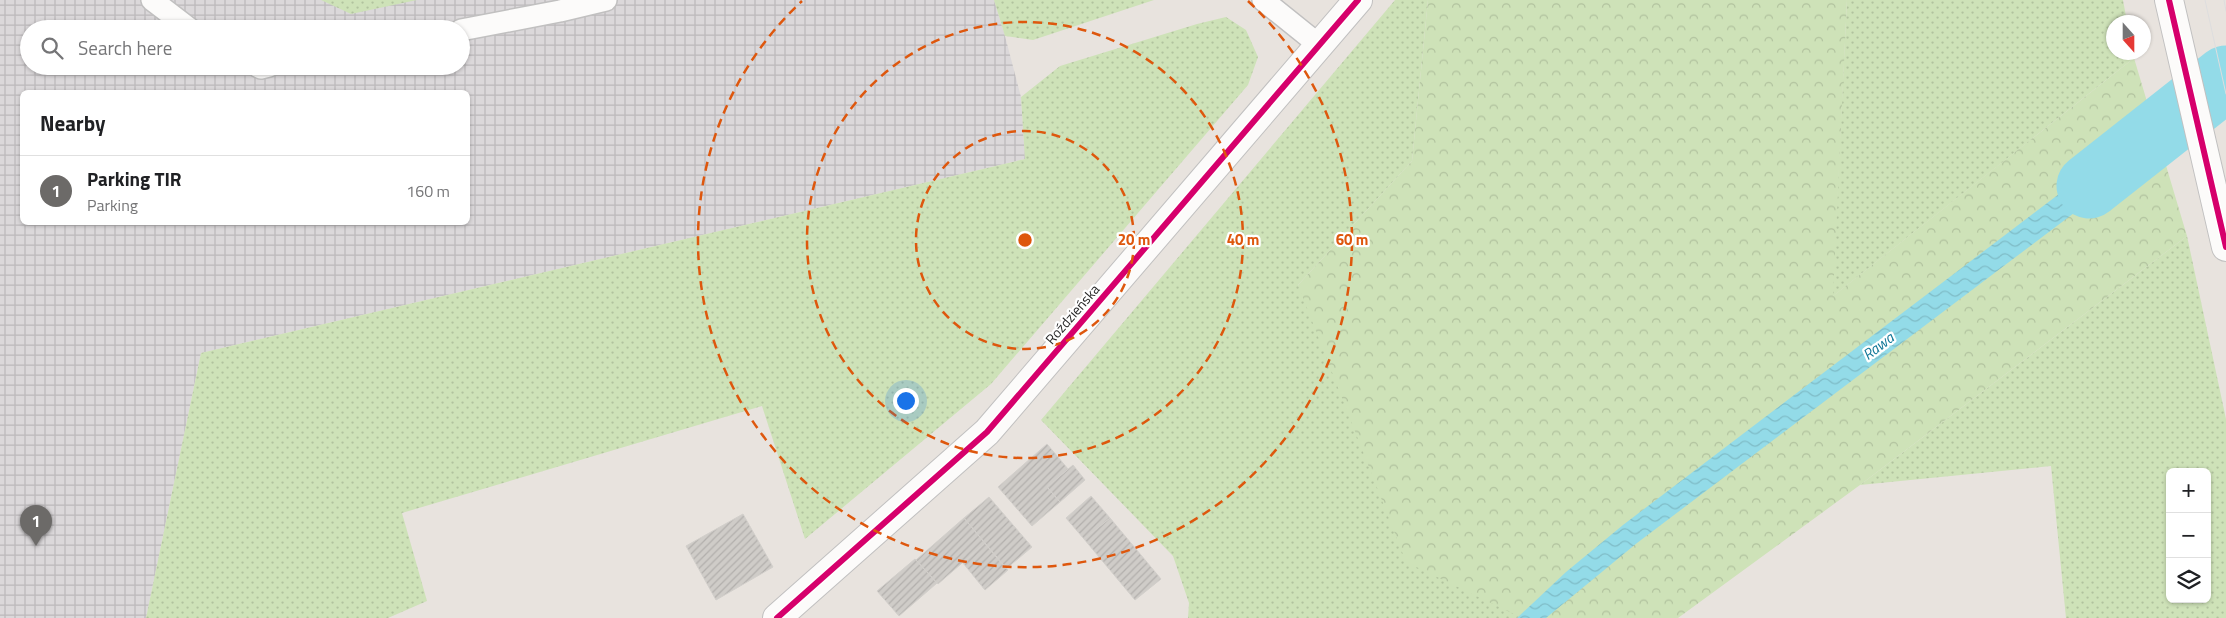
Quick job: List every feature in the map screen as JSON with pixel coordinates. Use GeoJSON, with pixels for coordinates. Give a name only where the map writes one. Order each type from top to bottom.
{"type":"FeatureCollection","features":[{"type":"Feature","properties":{"kind":"street","name":"Roździeńska"},"geometry":{"type":"LineString","coordinates":[[777,618],[987,432],[1358,0]]}},
{"type":"Feature","properties":{"kind":"street"},"geometry":{"type":"LineString","coordinates":[[2169,0],[2226,246]]}},
{"type":"Feature","properties":{"kind":"lane"},"geometry":{"type":"LineString","coordinates":[[152,0],[178,20]]}},
{"type":"Feature","properties":{"kind":"lane"},"geometry":{"type":"LineString","coordinates":[[470,28],[559,6],[606,0]]}},
{"type":"Feature","properties":{"kind":"lane"},"geometry":{"type":"LineString","coordinates":[[1263,0],[1319,45]]}},
{"type":"Feature","properties":{"kind":"shaded area"},"geometry":{"type":"Polygon","coordinates":[[[0,0],[994,0],[1021,97],[1025,159],[201,353],[146,618],[0,618],[0,0]]]}},
{"type":"Feature","properties":{"kind":"green space"},"geometry":{"type":"Polygon","coordinates":[[[321,0],[417,0],[351,14],[321,0]]]}},
{"type":"Feature","properties":{"kind":"green space"},"geometry":{"type":"Polygon","coordinates":[[[994,0],[1154,0],[1033,40],[1005,36],[994,0]]]}},
{"type":"Feature","properties":{"kind":"green space"},"geometry":{"type":"Polygon","coordinates":[[[1395,0],[1428,0],[1412,161],[1298,285],[1522,618],[1188,618],[1189,603],[1173,556],[1041,420],[1395,0]]]}},
{"type":"Feature","properties":{"kind":"green space"},"geometry":{"type":"Polygon","coordinates":[[[1428,0],[1847,0],[1833,296],[2131,60],[2135,60],[2187,236],[1860,485],[1678,618],[1522,618],[1406,562],[1298,285],[1412,161],[1428,0]]]}},
{"type":"Feature","properties":{"kind":"green space"},"geometry":{"type":"Polygon","coordinates":[[[1847,0],[2123,0],[2126,15],[2106,15],[2106,60],[2131,60],[1832,297],[1847,0]]]}},
{"type":"Feature","properties":{"kind":"green space"},"geometry":{"type":"Polygon","coordinates":[[[1226,17],[1246,30],[1258,57],[1248,85],[991,384],[805,539],[762,406],[402,513],[427,601],[388,618],[146,618],[201,353],[1025,159],[1021,97],[1060,66],[1226,17]]]}},
{"type":"Feature","properties":{"kind":"green space"},"geometry":{"type":"Polygon","coordinates":[[[2187,236],[2226,419],[2226,618],[2066,618],[2051,466],[1860,485],[2187,236]]]}},
{"type":"Feature","properties":{"kind":"water"},"geometry":{"type":"Polygon","coordinates":[[[2158,119],[2164,145],[1637,543],[1546,618],[1517,618],[1566,572],[1623,525],[2158,119]]]}},
{"type":"Feature","properties":{"kind":"building"},"geometry":{"type":"Polygon","coordinates":[[[1047,444],[1068,469],[1047,487],[1060,502],[1032,526],[998,487],[1047,444]]]}},
{"type":"Feature","properties":{"kind":"building"},"geometry":{"type":"Polygon","coordinates":[[[1073,465],[1085,480],[1060,502],[1047,487],[1073,465]]]}},
{"type":"Feature","properties":{"kind":"building"},"geometry":{"type":"Polygon","coordinates":[[[1091,496],[1110,518],[1084,539],[1066,518],[1091,496]]]}},
{"type":"Feature","properties":{"kind":"building"},"geometry":{"type":"Polygon","coordinates":[[[989,497],[1032,547],[1006,569],[964,518],[989,497]]]}},
{"type":"Feature","properties":{"kind":"building"},"geometry":{"type":"Polygon","coordinates":[[[743,514],[773,567],[716,600],[686,546],[743,514]]]}},
{"type":"Feature","properties":{"kind":"building"},"geometry":{"type":"Polygon","coordinates":[[[964,518],[985,543],[938,584],[916,560],[964,518]]]}},
{"type":"Feature","properties":{"kind":"building"},"geometry":{"type":"Polygon","coordinates":[[[1110,518],[1161,579],[1135,600],[1084,539],[1110,518]]]}},
{"type":"Feature","properties":{"kind":"building"},"geometry":{"type":"Polygon","coordinates":[[[985,543],[1008,570],[985,590],[963,563],[985,543]]]}},
{"type":"Feature","properties":{"kind":"building"},"geometry":{"type":"Polygon","coordinates":[[[915,559],[937,583],[899,616],[877,591],[915,559]]]}},
{"type":"Feature","properties":{"kind":"waterway","name":"Rawa"},"geometry":{"type":"LineString","coordinates":[[2089,186],[2226,78]]}},
{"type":"Feature","properties":{"kind":"tram line"},"geometry":{"type":"LineString","coordinates":[[2205,0],[2226,94]]}},
{"type":"Feature","properties":{"kind":"tram line"},"geometry":{"type":"LineString","coordinates":[[2224,0],[2226,11]]}},
{"type":"Feature","properties":{"kind":"cycle path"},"geometry":{"type":"LineString","coordinates":[[777,618],[987,432],[1358,0]]}},
{"type":"Feature","properties":{"kind":"cycle path"},"geometry":{"type":"LineString","coordinates":[[2169,0],[2226,247]]}},
{"type":"Feature","properties":{"kind":"place","name":"Parking TIR"},"geometry":{"type":"Point","coordinates":[36,546]}}]}
